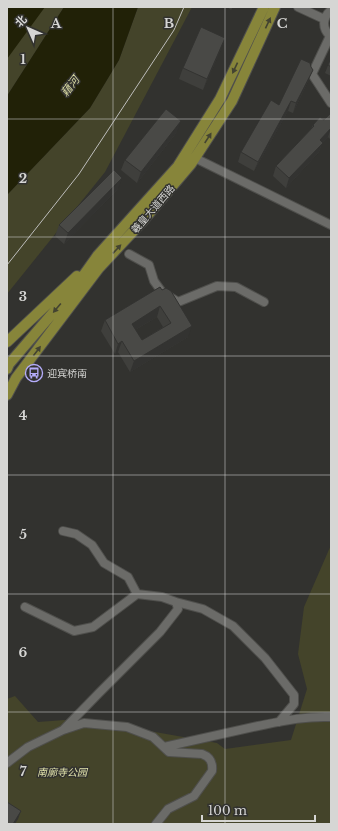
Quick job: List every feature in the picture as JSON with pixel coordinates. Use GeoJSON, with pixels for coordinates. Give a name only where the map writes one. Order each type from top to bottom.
{"type":"FeatureCollection","features":[{"type":"Feature","properties":{"kind":"main road","name":"羲皇大道西路"},"geometry":{"type":"LineString","coordinates":[[8,365],[76,286],[98,255],[178,166],[220,99],[264,7]]}},
{"type":"Feature","properties":{"kind":"main road","name":"羲皇大道西路"},"geometry":{"type":"LineString","coordinates":[[7,395],[16,378],[99,268],[141,223],[191,164],[232,101],[275,7]]}},
{"type":"Feature","properties":{"kind":"main road"},"geometry":{"type":"LineString","coordinates":[[7,342],[98,255]]}},
{"type":"Feature","properties":{"kind":"main road"},"geometry":{"type":"LineString","coordinates":[[8,365],[16,378]]}},
{"type":"Feature","properties":{"kind":"street"},"geometry":{"type":"LineString","coordinates":[[298,7],[324,19]]}},
{"type":"Feature","properties":{"kind":"street"},"geometry":{"type":"LineString","coordinates":[[331,10],[324,19],[324,28],[330,36],[312,74],[331,103]]}},
{"type":"Feature","properties":{"kind":"street"},"geometry":{"type":"LineString","coordinates":[[195,158],[331,226]]}},
{"type":"Feature","properties":{"kind":"street"},"geometry":{"type":"LineString","coordinates":[[129,254],[149,265],[154,281],[162,292],[178,302],[217,286],[236,287],[264,302]]}},
{"type":"Feature","properties":{"kind":"street"},"geometry":{"type":"LineString","coordinates":[[63,531],[76,534],[92,545],[104,563],[128,577],[137,594]]}},
{"type":"Feature","properties":{"kind":"street"},"geometry":{"type":"LineString","coordinates":[[25,607],[74,631],[93,627],[137,594],[162,596],[176,602],[203,609],[233,626],[265,658],[294,695],[294,704],[279,722]]}},
{"type":"Feature","properties":{"kind":"street"},"geometry":{"type":"LineString","coordinates":[[63,730],[160,632],[178,609],[176,602]]}},
{"type":"Feature","properties":{"kind":"street"},"geometry":{"type":"LineString","coordinates":[[164,747],[298,718],[318,716],[331,717]]}},
{"type":"Feature","properties":{"kind":"street"},"geometry":{"type":"LineString","coordinates":[[7,763],[28,747],[63,730],[84,723],[127,727],[154,737],[169,752],[202,754],[209,758],[212,771],[194,796],[168,809],[156,824]]}},
{"type":"Feature","properties":{"kind":"green space"},"geometry":{"type":"Polygon","coordinates":[[[7,7],[64,7],[7,96],[7,7]]]}},
{"type":"Feature","properties":{"kind":"green space"},"geometry":{"type":"Polygon","coordinates":[[[138,7],[192,7],[105,172],[7,294],[7,195],[90,108],[119,60],[138,7]]]}},
{"type":"Feature","properties":{"kind":"green space","name":"南廓寺公园"},"geometry":{"type":"Polygon","coordinates":[[[331,545],[331,824],[7,824],[7,699],[15,696],[38,722],[88,719],[217,743],[225,749],[291,740],[307,689],[298,654],[304,607],[331,545]]]}},
{"type":"Feature","properties":{"kind":"water"},"geometry":{"type":"Polygon","coordinates":[[[7,7],[45,7],[7,59],[7,7]]]}},
{"type":"Feature","properties":{"kind":"water","name":"藉河"},"geometry":{"type":"Polygon","coordinates":[[[64,7],[138,7],[119,60],[90,108],[7,195],[7,96],[64,7]]]}},
{"type":"Feature","properties":{"kind":"building"},"geometry":{"type":"Polygon","coordinates":[[[201,27],[225,38],[207,79],[183,68],[201,27]]]}},
{"type":"Feature","properties":{"kind":"building"},"geometry":{"type":"Polygon","coordinates":[[[331,58],[331,67],[328,65],[331,58]]]}},
{"type":"Feature","properties":{"kind":"building"},"geometry":{"type":"Polygon","coordinates":[[[301,59],[310,63],[313,70],[296,103],[291,101],[258,162],[241,152],[271,100],[279,105],[301,59]]]}},
{"type":"Feature","properties":{"kind":"building"},"geometry":{"type":"Polygon","coordinates":[[[166,109],[181,121],[141,172],[125,160],[166,109]]]}},
{"type":"Feature","properties":{"kind":"building"},"geometry":{"type":"Polygon","coordinates":[[[331,113],[331,128],[320,140],[323,143],[289,178],[276,166],[314,126],[313,125],[320,117],[324,120],[331,113]]]}},
{"type":"Feature","properties":{"kind":"building"},"geometry":{"type":"Polygon","coordinates":[[[114,170],[122,178],[68,233],[59,225],[114,170]]]}},
{"type":"Feature","properties":{"kind":"building"},"geometry":{"type":"Polygon","coordinates":[[[160,287],[162,290],[166,288],[171,291],[192,326],[134,361],[122,341],[118,344],[105,320],[160,287]],[[160,306],[132,324],[142,340],[171,323],[160,306]]]}},
{"type":"Feature","properties":{"kind":"building"},"geometry":{"type":"Polygon","coordinates":[[[7,802],[21,811],[13,824],[7,824],[7,802]]]}},
{"type":"Feature","properties":{"kind":"tram line"},"geometry":{"type":"LineString","coordinates":[[7,265],[79,174],[174,30],[184,7]]}},
{"type":"Feature","properties":{"kind":"place","name":"迎宾桥南"},"geometry":{"type":"Point","coordinates":[34,373]}}]}
